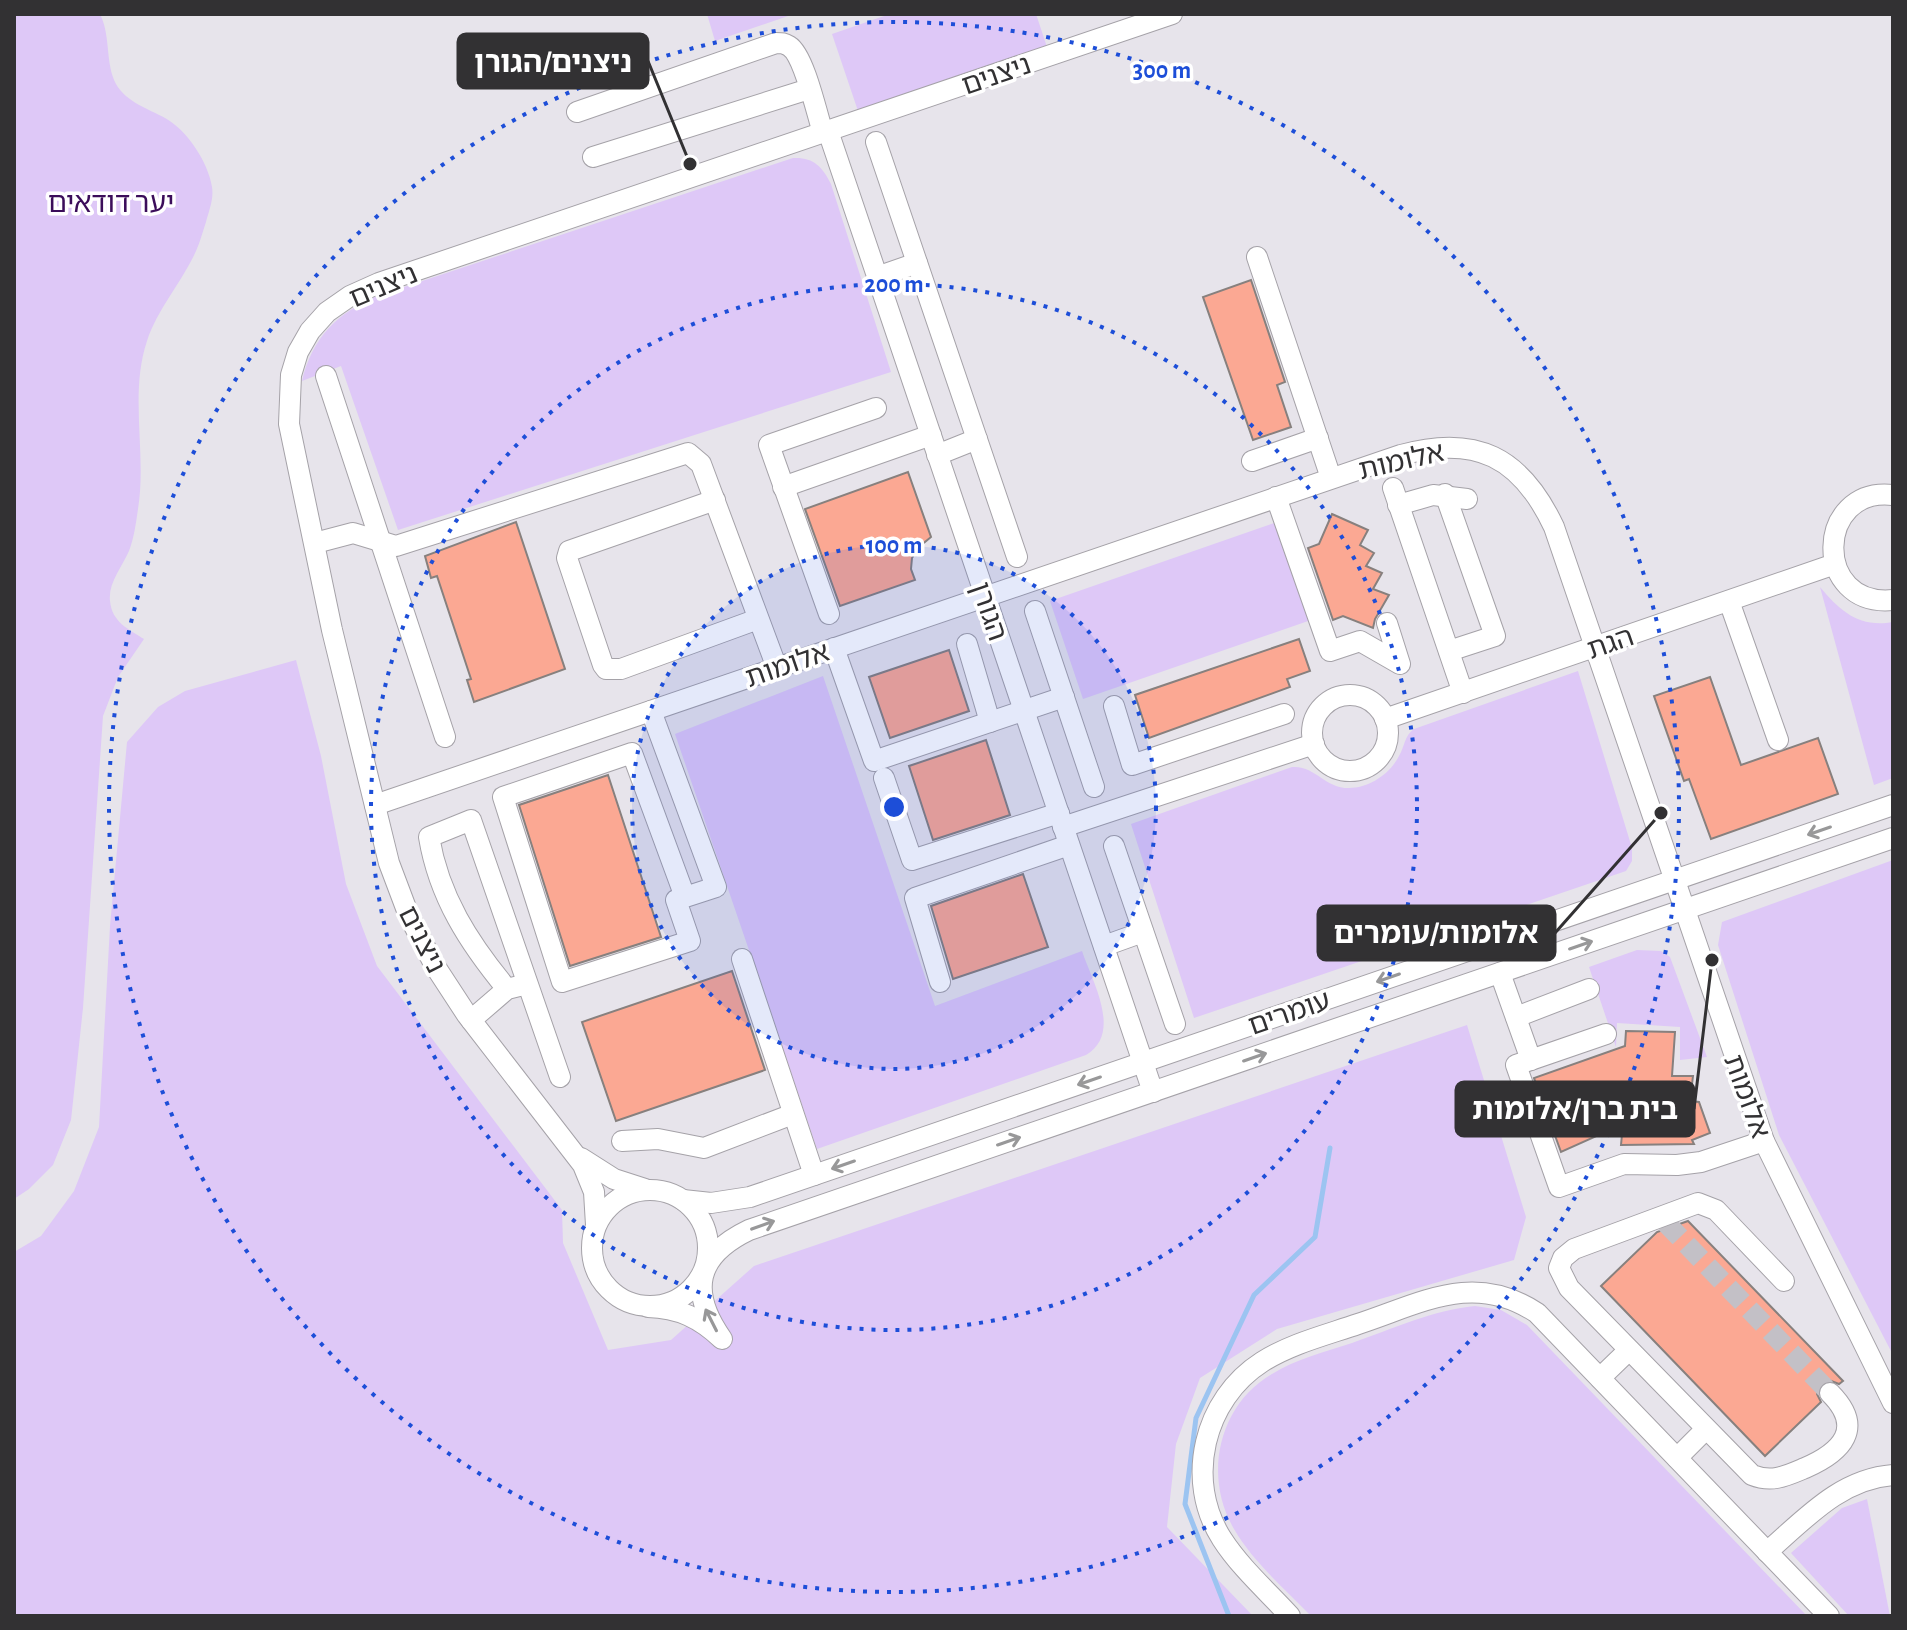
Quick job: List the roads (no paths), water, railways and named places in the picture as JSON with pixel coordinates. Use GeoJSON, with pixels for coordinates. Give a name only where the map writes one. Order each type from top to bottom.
{"type":"FeatureCollection","features":[{"type":"Feature","properties":{"kind":"street","name":"ניצנים"},"geometry":{"type":"LineString","coordinates":[[596,1225],[594,1192],[587,1173],[573,1149],[471,1020],[435,966],[409,916],[389,863],[332,630],[293,449],[288,399],[298,352],[310,331],[327,312],[350,296],[379,283],[1172,14]]}},
{"type":"Feature","properties":{"kind":"street","name":"הגורן"},"geometry":{"type":"LineString","coordinates":[[577,112],[776,43],[784,43],[794,51],[877,277],[1153,1092]]}},
{"type":"Feature","properties":{"kind":"street"},"geometry":{"type":"LineString","coordinates":[[593,157],[809,89]]}},
{"type":"Feature","properties":{"kind":"street"},"geometry":{"type":"LineString","coordinates":[[876,142],[1017,557]]}},
{"type":"Feature","properties":{"kind":"street"},"geometry":{"type":"LineString","coordinates":[[1257,257],[1331,478]]}},
{"type":"Feature","properties":{"kind":"street"},"geometry":{"type":"LineString","coordinates":[[877,277],[917,263]]}},
{"type":"Feature","properties":{"kind":"street"},"geometry":{"type":"LineString","coordinates":[[326,376],[445,737]]}},
{"type":"Feature","properties":{"kind":"street"},"geometry":{"type":"LineString","coordinates":[[829,614],[769,445],[876,408]]}},
{"type":"Feature","properties":{"kind":"street"},"geometry":{"type":"LineString","coordinates":[[1252,461],[1318,438]]}},
{"type":"Feature","properties":{"kind":"street"},"geometry":{"type":"LineString","coordinates":[[783,487],[934,445],[977,439]]}},
{"type":"Feature","properties":{"kind":"street","name":"אלומות"},"geometry":{"type":"LineString","coordinates":[[375,805],[1401,455],[1447,446],[1469,448],[1490,455],[1510,465],[1527,481],[1542,501],[1554,527],[1764,1141],[1893,1403]]}},
{"type":"Feature","properties":{"kind":"street"},"geometry":{"type":"LineString","coordinates":[[315,543],[353,533],[396,546],[688,453],[701,464],[777,668]]}},
{"type":"Feature","properties":{"kind":"street"},"geometry":{"type":"LineString","coordinates":[[1445,494],[1495,636],[1449,651]]}},
{"type":"Feature","properties":{"kind":"street"},"geometry":{"type":"LineString","coordinates":[[1463,693],[1396,496],[1445,494],[1467,499]]}},
{"type":"Feature","properties":{"kind":"street"},"geometry":{"type":"LineString","coordinates":[[1893,495],[1867,497],[1849,509],[1833,536],[1835,564],[1840,576],[1855,592],[1874,600],[1893,600]]}},
{"type":"Feature","properties":{"kind":"street"},"geometry":{"type":"LineString","coordinates":[[1276,497],[1330,651],[1360,641],[1400,664],[1387,623]]}},
{"type":"Feature","properties":{"kind":"street"},"geometry":{"type":"LineString","coordinates":[[715,500],[569,551],[567,558],[603,665],[606,669],[621,669],[758,619]]}},
{"type":"Feature","properties":{"kind":"street","name":"הגת"},"geometry":{"type":"LineString","coordinates":[[1385,719],[1835,564]]}},
{"type":"Feature","properties":{"kind":"street"},"geometry":{"type":"LineString","coordinates":[[1729,601],[1778,740]]}},
{"type":"Feature","properties":{"kind":"street"},"geometry":{"type":"LineString","coordinates":[[1035,611],[1094,787]]}},
{"type":"Feature","properties":{"kind":"street"},"geometry":{"type":"LineString","coordinates":[[967,644],[990,722]]}},
{"type":"Feature","properties":{"kind":"street"},"geometry":{"type":"LineString","coordinates":[[834,648],[874,761],[1064,697]]}},
{"type":"Feature","properties":{"kind":"street"},"geometry":{"type":"LineString","coordinates":[[1350,695],[1364,698],[1377,707],[1385,719],[1387,733],[1384,747],[1376,760],[1363,768],[1349,770],[1335,767],[1322,759],[1314,744],[1312,732],[1315,718],[1323,706],[1336,698],[1350,695]]}},
{"type":"Feature","properties":{"kind":"street"},"geometry":{"type":"LineString","coordinates":[[1114,706],[1132,765],[1284,714]]}},
{"type":"Feature","properties":{"kind":"street"},"geometry":{"type":"LineString","coordinates":[[651,711],[716,887],[676,900],[690,941],[562,982],[503,797],[632,753],[685,897]]}},
{"type":"Feature","properties":{"kind":"street"},"geometry":{"type":"LineString","coordinates":[[940,982],[915,898],[1064,829],[1314,744]]}},
{"type":"Feature","properties":{"kind":"street"},"geometry":{"type":"LineString","coordinates":[[1188,746],[1200,782]]}},
{"type":"Feature","properties":{"kind":"street"},"geometry":{"type":"LineString","coordinates":[[884,778],[912,860],[1064,829]]}},
{"type":"Feature","properties":{"kind":"street"},"geometry":{"type":"LineString","coordinates":[[651,805],[682,794]]}},
{"type":"Feature","properties":{"kind":"street","name":"עומרים"},"geometry":{"type":"LineString","coordinates":[[683,1200],[729,1202],[814,1175],[1893,805]]}},
{"type":"Feature","properties":{"kind":"street"},"geometry":{"type":"LineString","coordinates":[[507,989],[478,953],[455,917],[432,857],[429,837],[471,820],[560,1077]]}},
{"type":"Feature","properties":{"kind":"street","name":"עומרים"},"geometry":{"type":"LineString","coordinates":[[703,1271],[725,1244],[749,1230],[1893,838]]}},
{"type":"Feature","properties":{"kind":"street"},"geometry":{"type":"LineString","coordinates":[[1114,846],[1175,1024]]}},
{"type":"Feature","properties":{"kind":"street"},"geometry":{"type":"LineString","coordinates":[[1104,946],[1143,932]]}},
{"type":"Feature","properties":{"kind":"street"},"geometry":{"type":"LineString","coordinates":[[742,959],[814,1175]]}},
{"type":"Feature","properties":{"kind":"street"},"geometry":{"type":"LineString","coordinates":[[1500,973],[1531,1060]]}},
{"type":"Feature","properties":{"kind":"street"},"geometry":{"type":"LineString","coordinates":[[471,1020],[507,989],[528,984]]}},
{"type":"Feature","properties":{"kind":"street"},"geometry":{"type":"LineString","coordinates":[[1516,1017],[1589,989]]}},
{"type":"Feature","properties":{"kind":"street"},"geometry":{"type":"LineString","coordinates":[[1606,1034],[1516,1065],[1559,1187],[1624,1164],[1701,1162],[1764,1141]]}},
{"type":"Feature","properties":{"kind":"street"},"geometry":{"type":"LineString","coordinates":[[622,1141],[658,1139],[704,1148],[793,1114]]}},
{"type":"Feature","properties":{"kind":"street","name":"ניצנים"},"geometry":{"type":"LineString","coordinates":[[573,1149],[604,1174],[651,1190]]}},
{"type":"Feature","properties":{"kind":"street"},"geometry":{"type":"LineString","coordinates":[[651,1190],[673,1194],[699,1217],[704,1227],[708,1249],[703,1271],[700,1286],[703,1303],[722,1339],[700,1320],[684,1312],[637,1306],[616,1297],[600,1280],[592,1259],[596,1225],[609,1206],[629,1194],[651,1190]]}},
{"type":"Feature","properties":{"kind":"street"},"geometry":{"type":"LineString","coordinates":[[1784,1281],[1709,1206],[1694,1204],[1663,1220],[1574,1249],[1561,1263],[1560,1275],[1705,1430],[1752,1475],[1767,1479],[1784,1477],[1821,1461],[1841,1446],[1845,1436],[1845,1417],[1838,1401],[1830,1393]]}},
{"type":"Feature","properties":{"kind":"street"},"geometry":{"type":"LineString","coordinates":[[648,1307],[681,1298],[703,1271]]}},
{"type":"Feature","properties":{"kind":"street"},"geometry":{"type":"LineString","coordinates":[[1290,1616],[1244,1568],[1220,1537],[1206,1504],[1201,1472],[1205,1440],[1217,1410],[1236,1383],[1262,1362],[1294,1346],[1430,1300],[1475,1291],[1506,1296],[1537,1313],[1829,1616]]}},
{"type":"Feature","properties":{"kind":"street"},"geometry":{"type":"LineString","coordinates":[[1600,1378],[1629,1350]]}},
{"type":"Feature","properties":{"kind":"street"},"geometry":{"type":"LineString","coordinates":[[1677,1458],[1705,1430]]}},
{"type":"Feature","properties":{"kind":"street"},"geometry":{"type":"LineString","coordinates":[[1767,1552],[1834,1494],[1858,1482],[1893,1475]]}},
{"type":"Feature","properties":{"kind":"waterway"},"geometry":{"type":"LineString","coordinates":[[1229,1616],[1185,1504],[1196,1418],[1254,1295],[1315,1237],[1330,1148]]}},
{"type":"Feature","properties":{"kind":"tunnel"},"geometry":{"type":"LineString","coordinates":[[1666,1223],[1830,1393]]}},
{"type":"Feature","properties":{"kind":"place","name":"ניצנים/הגורן"},"geometry":{"type":"Point","coordinates":[690,164]}},
{"type":"Feature","properties":{"kind":"place","name":"אלומות/עומרים"},"geometry":{"type":"Point","coordinates":[1661,813]}},
{"type":"Feature","properties":{"kind":"place","name":"בית ברן/אלומות"},"geometry":{"type":"Point","coordinates":[1712,960]}},
{"type":"Feature","properties":{"kind":"park label","name":"יער דודאים"},"geometry":{"type":"Point","coordinates":[111,202]}}]}
